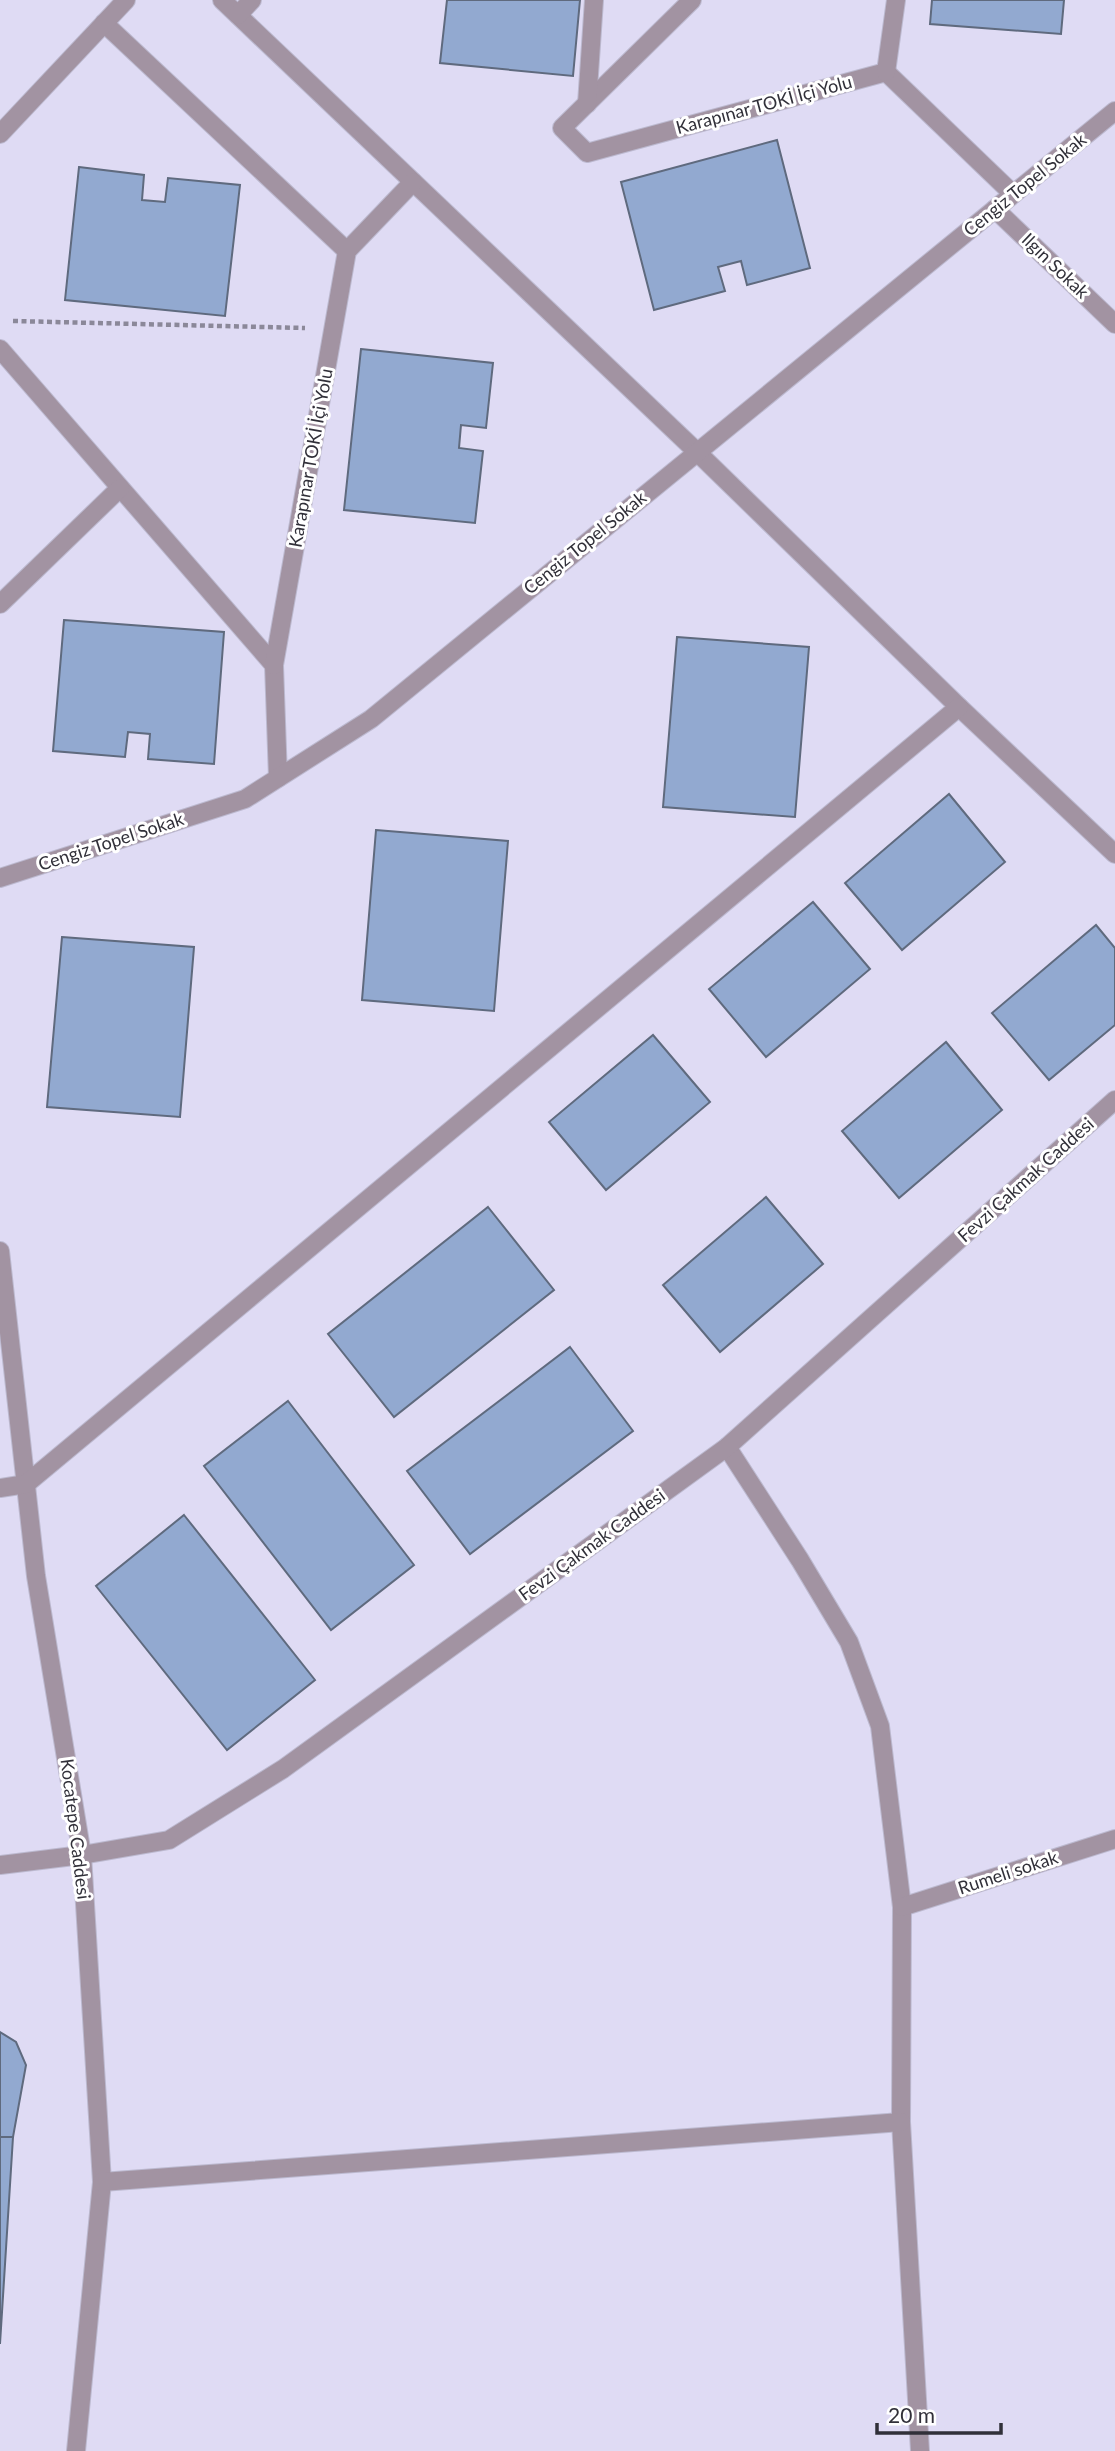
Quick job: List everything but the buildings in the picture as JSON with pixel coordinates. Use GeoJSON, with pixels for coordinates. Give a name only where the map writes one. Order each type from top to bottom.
{"type":"FeatureCollection","features":[{"type":"Feature","properties":{"kind":"street"},"geometry":{"type":"LineString","coordinates":[[0,134],[126,0]]}},
{"type":"Feature","properties":{"kind":"street"},"geometry":{"type":"LineString","coordinates":[[222,0],[1115,854]]}},
{"type":"Feature","properties":{"kind":"street"},"geometry":{"type":"LineString","coordinates":[[237,15],[252,0]]}},
{"type":"Feature","properties":{"kind":"street"},"geometry":{"type":"LineString","coordinates":[[587,104],[594,0]]}},
{"type":"Feature","properties":{"kind":"street","name":"Karapınar TOKİ İçi Yolu"},"geometry":{"type":"LineString","coordinates":[[692,0],[562,128],[587,153],[886,72]]}},
{"type":"Feature","properties":{"kind":"street"},"geometry":{"type":"LineString","coordinates":[[896,0],[886,72],[1013,194]]}},
{"type":"Feature","properties":{"kind":"street"},"geometry":{"type":"LineString","coordinates":[[104,23],[347,251],[413,182]]}},
{"type":"Feature","properties":{"kind":"street","name":"Cengiz Topel Sokak"},"geometry":{"type":"LineString","coordinates":[[0,878],[245,799],[371,719],[1115,111]]}},
{"type":"Feature","properties":{"kind":"street","name":"Ilgın Sokak"},"geometry":{"type":"LineString","coordinates":[[995,209],[1115,324]]}},
{"type":"Feature","properties":{"kind":"street","name":"Karapınar TOKİ İçi Yolu"},"geometry":{"type":"LineString","coordinates":[[278,778],[274,665],[347,251]]}},
{"type":"Feature","properties":{"kind":"street"},"geometry":{"type":"LineString","coordinates":[[0,349],[274,665]]}},
{"type":"Feature","properties":{"kind":"street"},"geometry":{"type":"LineString","coordinates":[[0,604],[120,488]]}},
{"type":"Feature","properties":{"kind":"street"},"geometry":{"type":"LineString","coordinates":[[0,1488],[26,1484],[959,707]]}},
{"type":"Feature","properties":{"kind":"street","name":"Fevzi Çakmak Caddesi"},"geometry":{"type":"LineString","coordinates":[[0,1865],[82,1855],[169,1840],[283,1769],[727,1447],[1115,1100]]}},
{"type":"Feature","properties":{"kind":"street","name":"Kocatepe Caddesi"},"geometry":{"type":"LineString","coordinates":[[0,1251],[36,1576],[82,1855],[102,2182],[76,2451]]}},
{"type":"Feature","properties":{"kind":"street"},"geometry":{"type":"LineString","coordinates":[[727,1447],[800,1559],[849,1642],[880,1726],[902,1907],[901,2122],[920,2451]]}},
{"type":"Feature","properties":{"kind":"street","name":"Rumeli sokak"},"geometry":{"type":"LineString","coordinates":[[902,1907],[1115,1839]]}},
{"type":"Feature","properties":{"kind":"street"},"geometry":{"type":"LineString","coordinates":[[102,2182],[901,2122]]}},
{"type":"Feature","properties":{"kind":"path"},"geometry":{"type":"LineString","coordinates":[[0,321],[334,329]]}}]}
